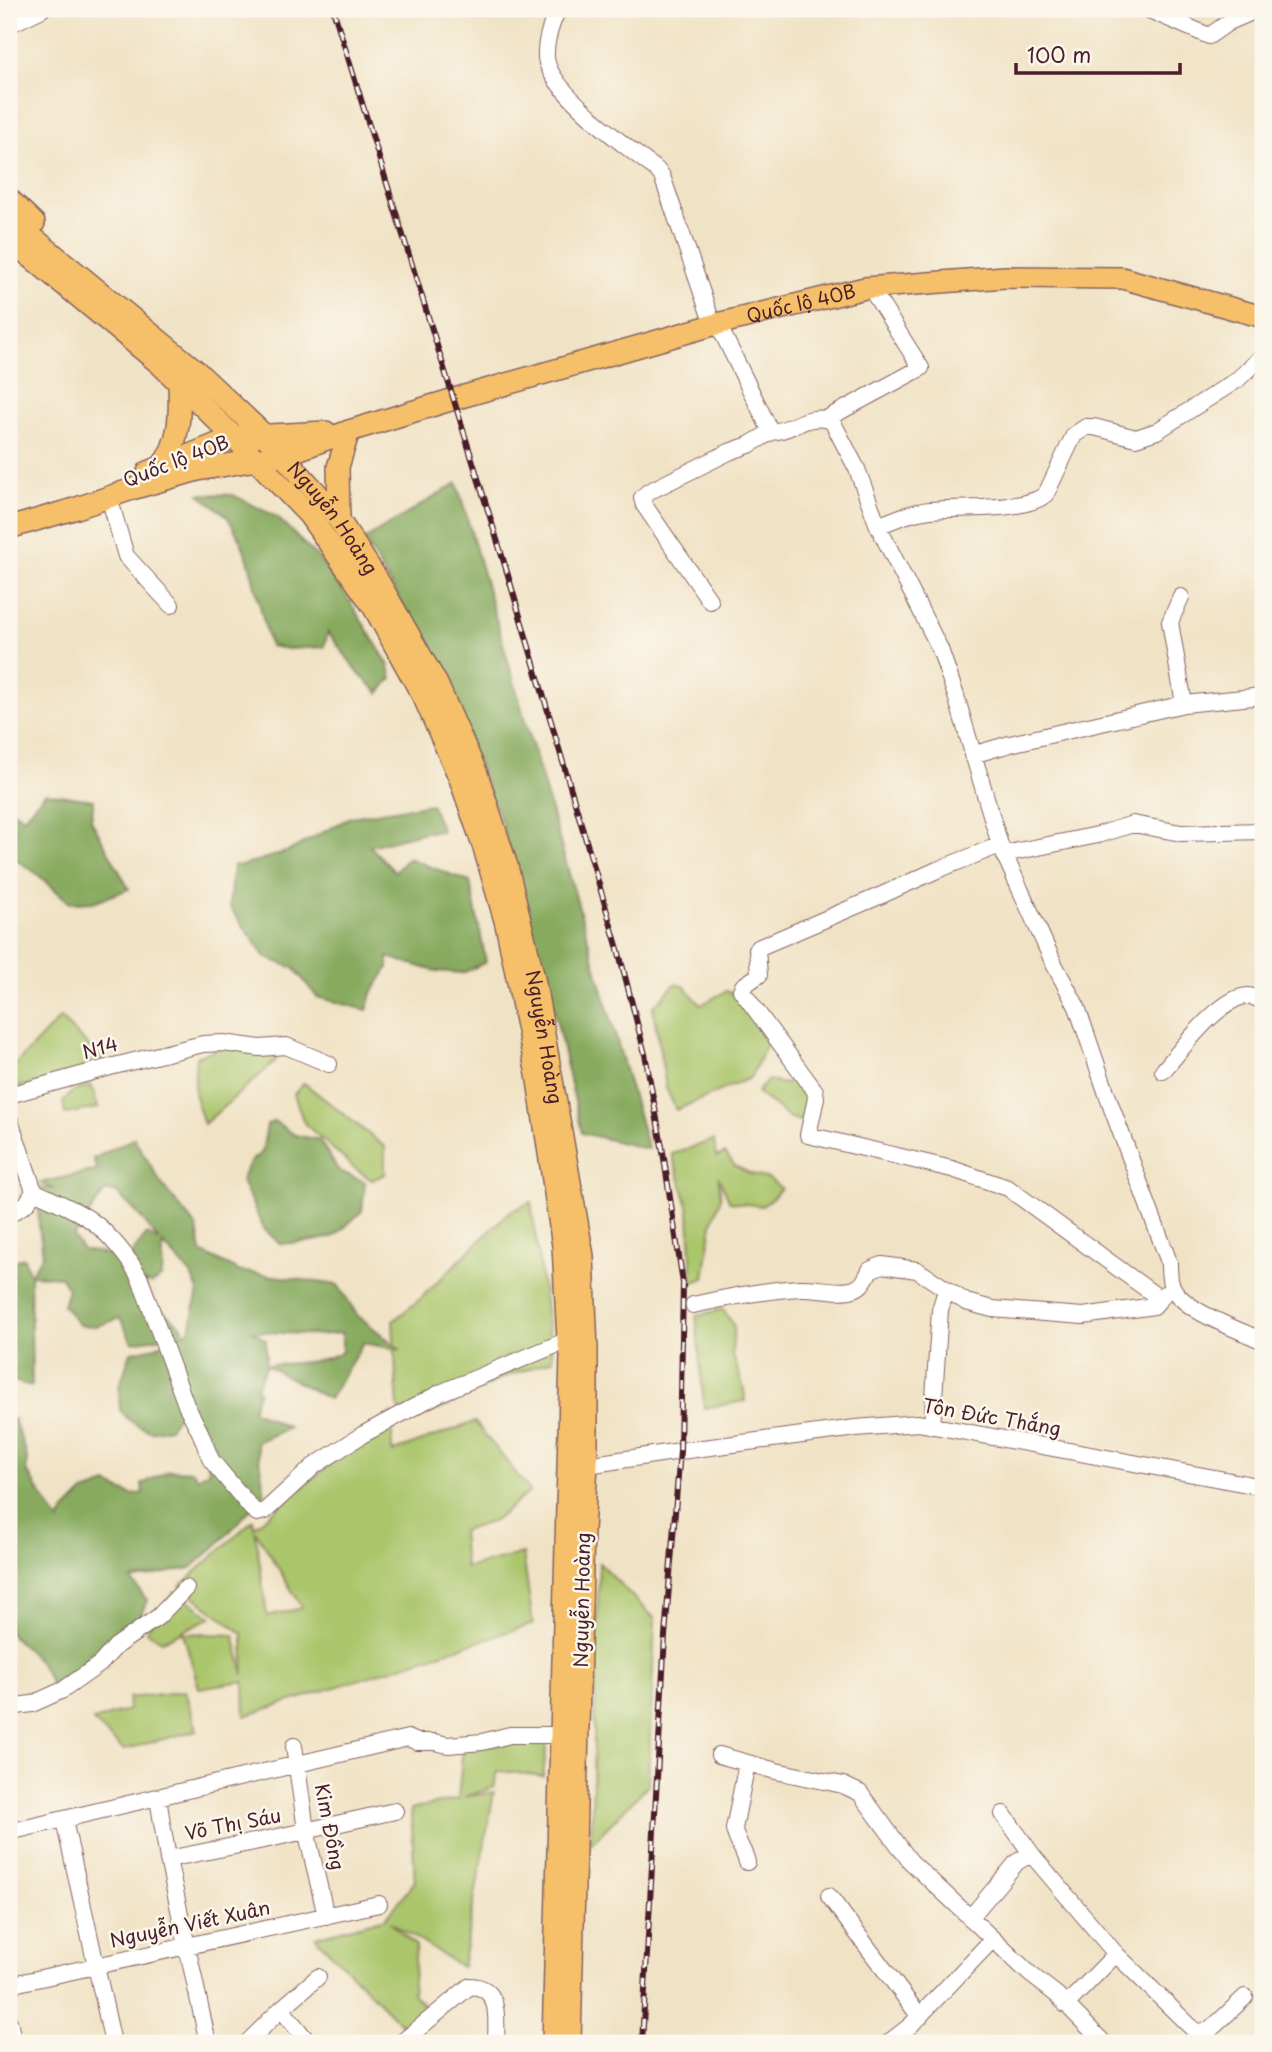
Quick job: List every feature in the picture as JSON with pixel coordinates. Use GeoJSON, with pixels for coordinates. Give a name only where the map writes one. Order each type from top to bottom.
{"type":"FeatureCollection","features":[{"type":"Feature","properties":{"kind":"highway"},"geometry":{"type":"LineString","coordinates":[[9,200],[83,267],[128,314]]}},
{"type":"Feature","properties":{"kind":"highway","name":"Nguyễn Hoàng"},"geometry":{"type":"LineString","coordinates":[[9,218],[194,369],[284,455],[339,520],[377,579],[437,684],[477,774],[507,866],[534,978],[583,1256],[587,1350],[587,1465],[570,2043]]}},
{"type":"Feature","properties":{"kind":"highway","name":"Nguyễn Hoàng"},"geometry":{"type":"LineString","coordinates":[[9,239],[160,364],[309,515],[373,607],[425,700],[460,779],[484,848],[506,924],[537,1073],[563,1246],[571,1354],[553,2043]]}},
{"type":"Feature","properties":{"kind":"highway","name":"Quốc lộ 40B"},"geometry":{"type":"LineString","coordinates":[[9,528],[198,470],[284,455],[349,431],[716,324],[870,287],[1004,277],[1122,278],[1263,317]]}},
{"type":"Feature","properties":{"kind":"highway"},"geometry":{"type":"LineString","coordinates":[[162,467],[175,445],[180,407],[179,383]]}},
{"type":"Feature","properties":{"kind":"highway","name":"Quốc lộ 40B"},"geometry":{"type":"LineString","coordinates":[[9,518],[113,486],[234,437],[349,431]]}},
{"type":"Feature","properties":{"kind":"highway"},"geometry":{"type":"LineString","coordinates":[[339,520],[338,467],[349,431]]}},
{"type":"Feature","properties":{"kind":"street"},"geometry":{"type":"LineString","coordinates":[[9,25],[42,9]]}},
{"type":"Feature","properties":{"kind":"street"},"geometry":{"type":"LineString","coordinates":[[558,9],[545,57],[549,69],[578,106],[662,176],[716,324],[771,432]]}},
{"type":"Feature","properties":{"kind":"street"},"geometry":{"type":"LineString","coordinates":[[1147,9],[1209,36],[1229,22],[1259,9]]}},
{"type":"Feature","properties":{"kind":"street"},"geometry":{"type":"LineString","coordinates":[[826,419],[921,368],[870,287]]}},
{"type":"Feature","properties":{"kind":"street"},"geometry":{"type":"LineString","coordinates":[[878,526],[927,510],[1032,503],[1046,495],[1074,435],[1080,429],[1086,426],[1094,427],[1136,438],[1157,431],[1237,380],[1263,356]]}},
{"type":"Feature","properties":{"kind":"street"},"geometry":{"type":"LineString","coordinates":[[710,601],[644,505],[642,498],[648,492],[771,432],[822,417],[831,421],[857,469],[878,526],[940,649],[1002,850],[1055,966],[1077,1007],[1169,1262],[1171,1284],[1181,1298],[1195,1309],[1263,1340]]}},
{"type":"Feature","properties":{"kind":"street"},"geometry":{"type":"LineString","coordinates":[[109,497],[126,556],[171,605]]}},
{"type":"Feature","properties":{"kind":"street"},"geometry":{"type":"LineString","coordinates":[[1181,597],[1172,615],[1170,629],[1184,704]]}},
{"type":"Feature","properties":{"kind":"street"},"geometry":{"type":"LineString","coordinates":[[972,755],[1184,704],[1263,696]]}},
{"type":"Feature","properties":{"kind":"street"},"geometry":{"type":"LineString","coordinates":[[1159,1300],[1009,1188],[952,1169],[808,1135],[815,1091],[741,990],[759,975],[756,953],[760,947],[937,870],[1002,850],[1097,835],[1133,824],[1181,833],[1263,831]]}},
{"type":"Feature","properties":{"kind":"street"},"geometry":{"type":"LineString","coordinates":[[1163,1072],[1199,1029],[1232,1001],[1248,996],[1263,1002]]}},
{"type":"Feature","properties":{"kind":"street","name":"N14"},"geometry":{"type":"LineString","coordinates":[[9,1096],[203,1044],[223,1043],[260,1048],[286,1046],[329,1064]]}},
{"type":"Feature","properties":{"kind":"street"},"geometry":{"type":"LineString","coordinates":[[9,1118],[34,1191],[27,1203],[9,1215]]}},
{"type":"Feature","properties":{"kind":"street"},"geometry":{"type":"LineString","coordinates":[[34,1191],[89,1219],[132,1265],[140,1279],[186,1405],[211,1460],[257,1513],[265,1511],[314,1466],[362,1435],[440,1393],[568,1340]]}},
{"type":"Feature","properties":{"kind":"street"},"geometry":{"type":"LineString","coordinates":[[693,1305],[782,1289],[849,1290],[861,1286],[870,1270],[883,1265],[917,1270],[966,1302],[985,1308],[1083,1317],[1154,1306],[1171,1284]]}},
{"type":"Feature","properties":{"kind":"street"},"geometry":{"type":"LineString","coordinates":[[932,1426],[941,1304],[946,1290]]}},
{"type":"Feature","properties":{"kind":"street","name":"Tôn Đức Thắng"},"geometry":{"type":"LineString","coordinates":[[587,1465],[856,1428],[918,1423],[1263,1487]]}},
{"type":"Feature","properties":{"kind":"street"},"geometry":{"type":"LineString","coordinates":[[9,1707],[32,1704],[72,1683],[100,1664],[116,1647],[158,1616],[186,1588]]}},
{"type":"Feature","properties":{"kind":"street"},"geometry":{"type":"LineString","coordinates":[[9,1832],[408,1738],[416,1742],[447,1745],[482,1742],[510,1735],[561,1735]]}},
{"type":"Feature","properties":{"kind":"street","name":"Kim Đồng"},"geometry":{"type":"LineString","coordinates":[[294,1746],[306,1830],[326,1916]]}},
{"type":"Feature","properties":{"kind":"street"},"geometry":{"type":"LineString","coordinates":[[719,1755],[844,1786],[860,1793],[902,1851],[1030,1974],[1057,1995],[1104,2043]]}},
{"type":"Feature","properties":{"kind":"street"},"geometry":{"type":"LineString","coordinates":[[747,1763],[734,1829],[747,1862]]}},
{"type":"Feature","properties":{"kind":"street"},"geometry":{"type":"LineString","coordinates":[[158,1798],[168,1859],[208,2043]]}},
{"type":"Feature","properties":{"kind":"street","name":"Võ Thị Sáu"},"geometry":{"type":"LineString","coordinates":[[168,1859],[395,1811]]}},
{"type":"Feature","properties":{"kind":"street"},"geometry":{"type":"LineString","coordinates":[[1003,1814],[1033,1856],[1115,1954],[1195,2031],[1200,2033],[1211,2029],[1245,1997]]}},
{"type":"Feature","properties":{"kind":"street"},"geometry":{"type":"LineString","coordinates":[[64,1820],[113,2043]]}},
{"type":"Feature","properties":{"kind":"street"},"geometry":{"type":"LineString","coordinates":[[970,1918],[1017,1862],[1023,1857],[1033,1856]]}},
{"type":"Feature","properties":{"kind":"street"},"geometry":{"type":"LineString","coordinates":[[829,1896],[920,2017]]}},
{"type":"Feature","properties":{"kind":"street","name":"Nguyễn Viết Xuân"},"geometry":{"type":"LineString","coordinates":[[9,1984],[379,1904]]}},
{"type":"Feature","properties":{"kind":"street"},"geometry":{"type":"LineString","coordinates":[[888,2043],[920,2017],[993,1939]]}},
{"type":"Feature","properties":{"kind":"street"},"geometry":{"type":"LineString","coordinates":[[1066,2005],[1115,1954]]}},
{"type":"Feature","properties":{"kind":"street"},"geometry":{"type":"LineString","coordinates":[[247,2043],[318,1977]]}},
{"type":"Feature","properties":{"kind":"street"},"geometry":{"type":"LineString","coordinates":[[401,2043],[470,1986],[483,1988],[493,1997],[496,2043]]}},
{"type":"Feature","properties":{"kind":"street"},"geometry":{"type":"LineString","coordinates":[[281,2009],[310,2043]]}},
{"type":"Feature","properties":{"kind":"street"},"geometry":{"type":"LineString","coordinates":[[9,2022],[14,2043]]}},
{"type":"Feature","properties":{"kind":"green space"},"geometry":{"type":"Polygon","coordinates":[[[457,483],[648,1149],[582,1133],[554,1009],[502,824],[438,664],[364,540],[457,483]]]}},
{"type":"Feature","properties":{"kind":"green space"},"geometry":{"type":"Polygon","coordinates":[[[199,494],[233,495],[277,517],[319,559],[347,597],[388,664],[392,678],[379,693],[360,675],[328,632],[324,647],[288,649],[270,646],[249,562],[241,541],[227,516],[199,494]]]}},
{"type":"Feature","properties":{"kind":"green space"},"geometry":{"type":"Polygon","coordinates":[[[45,793],[94,800],[91,820],[129,889],[93,902],[70,903],[36,873],[9,855],[9,808],[23,818],[45,793]]]}},
{"type":"Feature","properties":{"kind":"green space"},"geometry":{"type":"Polygon","coordinates":[[[431,804],[442,831],[425,832],[370,846],[395,872],[408,858],[470,882],[486,962],[463,973],[435,971],[388,957],[388,968],[372,993],[367,1010],[317,997],[294,968],[265,957],[229,906],[233,865],[241,866],[289,851],[351,817],[431,804]]]}},
{"type":"Feature","properties":{"kind":"green space"},"geometry":{"type":"Polygon","coordinates":[[[675,984],[684,986],[701,1005],[726,991],[737,995],[769,1040],[750,1078],[676,1110],[666,1088],[653,1007],[675,984]]]}},
{"type":"Feature","properties":{"kind":"green space"},"geometry":{"type":"Polygon","coordinates":[[[60,1018],[110,1067],[15,1088],[11,1069],[60,1018]]]}},
{"type":"Feature","properties":{"kind":"green space"},"geometry":{"type":"Polygon","coordinates":[[[270,1042],[276,1061],[204,1124],[194,1093],[196,1057],[227,1045],[270,1042]]]}},
{"type":"Feature","properties":{"kind":"green space"},"geometry":{"type":"Polygon","coordinates":[[[796,1075],[813,1086],[803,1122],[788,1117],[757,1092],[768,1080],[784,1084],[796,1075]]]}},
{"type":"Feature","properties":{"kind":"green space"},"geometry":{"type":"Polygon","coordinates":[[[304,1083],[385,1147],[385,1174],[372,1180],[353,1167],[304,1123],[294,1094],[304,1083]]]}},
{"type":"Feature","properties":{"kind":"green space"},"geometry":{"type":"Polygon","coordinates":[[[91,1085],[98,1108],[65,1114],[63,1102],[72,1092],[91,1085]]]}},
{"type":"Feature","properties":{"kind":"green space"},"geometry":{"type":"Polygon","coordinates":[[[274,1121],[295,1135],[319,1140],[339,1171],[365,1182],[362,1211],[335,1236],[280,1244],[264,1229],[241,1180],[251,1161],[262,1152],[267,1125],[274,1121]]]}},
{"type":"Feature","properties":{"kind":"green space"},"geometry":{"type":"Polygon","coordinates":[[[134,1138],[163,1186],[197,1228],[201,1252],[238,1271],[338,1285],[357,1315],[401,1350],[363,1343],[329,1399],[266,1365],[256,1389],[259,1391],[252,1410],[289,1428],[256,1442],[265,1494],[218,1544],[191,1568],[131,1580],[147,1600],[140,1617],[59,1698],[38,1660],[9,1633],[9,1418],[14,1419],[27,1457],[26,1470],[59,1522],[63,1513],[84,1492],[107,1484],[132,1495],[143,1493],[142,1484],[170,1470],[193,1471],[198,1478],[209,1470],[200,1422],[178,1416],[169,1428],[151,1432],[130,1421],[120,1410],[119,1388],[131,1352],[156,1347],[178,1335],[132,1342],[120,1318],[97,1326],[79,1325],[63,1305],[68,1289],[61,1277],[30,1275],[32,1386],[9,1380],[9,1271],[13,1261],[24,1258],[30,1274],[43,1255],[37,1188],[55,1189],[39,1183],[97,1170],[93,1159],[134,1138]],[[105,1191],[73,1237],[83,1250],[128,1258],[147,1234],[160,1242],[116,1192],[105,1191]],[[163,1244],[162,1277],[152,1284],[144,1282],[155,1305],[183,1327],[182,1334],[190,1330],[198,1291],[191,1274],[163,1244]],[[252,1331],[266,1340],[266,1365],[315,1361],[342,1352],[342,1333],[317,1335],[252,1331]]]}},
{"type":"Feature","properties":{"kind":"green space"},"geometry":{"type":"Polygon","coordinates":[[[714,1140],[716,1157],[725,1153],[735,1166],[769,1179],[781,1188],[762,1206],[730,1202],[718,1176],[721,1198],[712,1223],[704,1278],[692,1283],[689,1210],[672,1154],[714,1140]]]}},
{"type":"Feature","properties":{"kind":"green space"},"geometry":{"type":"Polygon","coordinates":[[[531,1202],[553,1360],[502,1378],[418,1418],[398,1410],[393,1321],[419,1300],[509,1212],[531,1202]]]}},
{"type":"Feature","properties":{"kind":"green space"},"geometry":{"type":"Polygon","coordinates":[[[723,1309],[734,1326],[732,1353],[744,1389],[745,1401],[704,1408],[696,1316],[723,1309]]]}},
{"type":"Feature","properties":{"kind":"green space"},"geometry":{"type":"Polygon","coordinates":[[[392,1413],[392,1452],[475,1422],[530,1491],[494,1521],[462,1531],[465,1568],[523,1554],[533,1624],[245,1716],[244,1681],[199,1688],[183,1633],[234,1635],[244,1675],[243,1634],[180,1586],[253,1520],[254,1527],[392,1413]],[[255,1530],[267,1616],[302,1608],[255,1530]]]}},
{"type":"Feature","properties":{"kind":"green space"},"geometry":{"type":"Polygon","coordinates":[[[599,1563],[655,1619],[648,1785],[591,1844],[599,1563]]]}},
{"type":"Feature","properties":{"kind":"green space"},"geometry":{"type":"Polygon","coordinates":[[[175,1591],[211,1617],[162,1641],[146,1631],[175,1591]]]}},
{"type":"Feature","properties":{"kind":"green space"},"geometry":{"type":"Polygon","coordinates":[[[185,1691],[197,1730],[123,1750],[93,1721],[128,1710],[129,1698],[185,1691]]]}},
{"type":"Feature","properties":{"kind":"green space"},"geometry":{"type":"Polygon","coordinates":[[[547,1741],[543,1776],[498,1771],[494,1787],[464,1797],[494,1792],[462,1967],[390,1922],[416,1946],[412,1994],[428,2008],[406,2029],[315,1937],[386,1918],[415,1881],[411,1809],[458,1799],[463,1747],[547,1741]]]}},
{"type":"Feature","properties":{"kind":"railway"},"geometry":{"type":"LineString","coordinates":[[333,9],[507,572],[618,949],[645,1054],[683,1283],[680,1451],[665,1636],[642,2043]]}}]}
